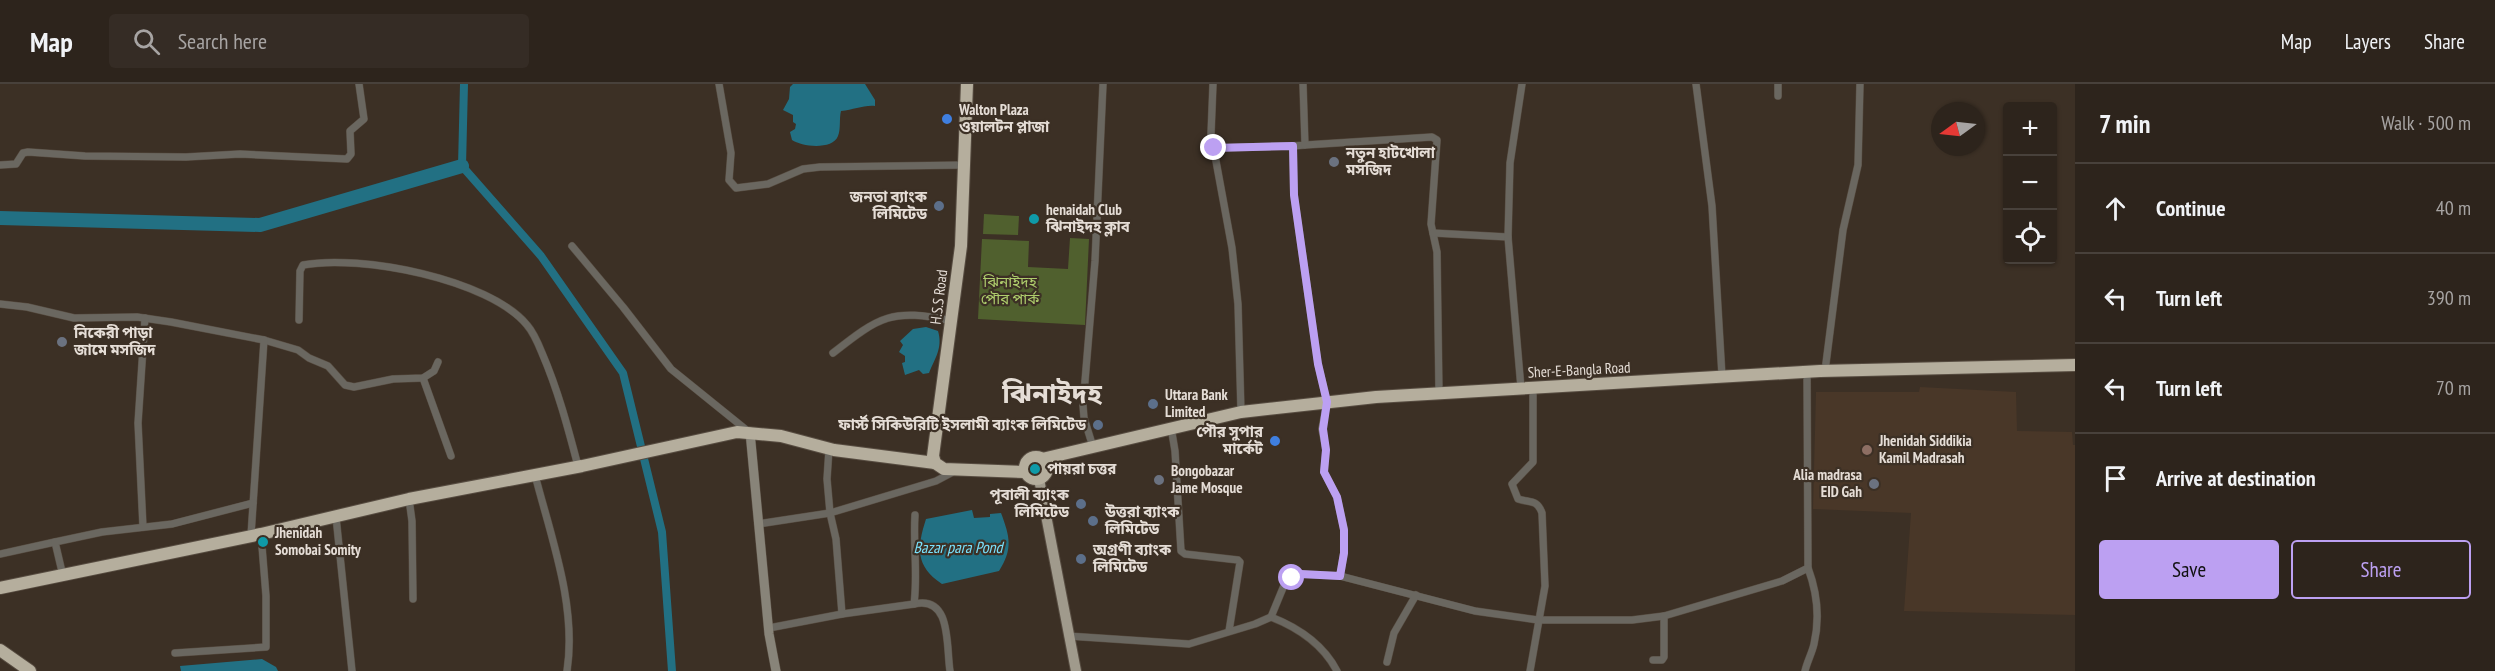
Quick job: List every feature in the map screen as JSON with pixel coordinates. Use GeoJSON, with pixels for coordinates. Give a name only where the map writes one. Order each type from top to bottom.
{"type":"FeatureCollection","features":[{"type":"Feature","properties":{"kind":"highway","name":"H.S.S Road"},"geometry":{"type":"LineString","coordinates":[[935,464],[933,448],[935,429],[961,246],[968,84]]}},
{"type":"Feature","properties":{"kind":"highway","name":"Sher-E-Bangla Road"},"geometry":{"type":"LineString","coordinates":[[1037,472],[1091,447],[1171,427],[1241,412],[1327,402],[1807,371],[2075,365]]}},
{"type":"Feature","properties":{"kind":"highway"},"geometry":{"type":"LineString","coordinates":[[0,588],[336,517],[409,499],[580,466],[737,432],[781,436],[829,449],[935,464],[944,469],[1037,472]]}},
{"type":"Feature","properties":{"kind":"highway"},"geometry":{"type":"LineString","coordinates":[[981,469],[1028,459],[1025,464],[1037,472]]}},
{"type":"Feature","properties":{"kind":"highway"},"geometry":{"type":"LineString","coordinates":[[0,650],[30,671]]}},
{"type":"Feature","properties":{"kind":"main road"},"geometry":{"type":"LineString","coordinates":[[1037,472],[1076,671]]}},
{"type":"Feature","properties":{"kind":"main road"},"geometry":{"type":"LineString","coordinates":[[1037,472],[1070,671]]}},
{"type":"Feature","properties":{"kind":"street"},"geometry":{"type":"LineString","coordinates":[[0,165],[16,164],[23,153],[34,152],[85,156],[186,157],[240,154],[347,159],[351,154],[350,131],[364,120],[359,84]]}},
{"type":"Feature","properties":{"kind":"street"},"geometry":{"type":"LineString","coordinates":[[719,84],[730,153],[729,180],[736,188],[768,184],[804,170],[820,167],[965,165]]}},
{"type":"Feature","properties":{"kind":"street"},"geometry":{"type":"LineString","coordinates":[[1091,447],[1083,405],[1095,261],[1103,84]]}},
{"type":"Feature","properties":{"kind":"street"},"geometry":{"type":"LineString","coordinates":[[1213,84],[1210,124],[1227,212],[1238,304],[1241,412]]}},
{"type":"Feature","properties":{"kind":"street"},"geometry":{"type":"LineString","coordinates":[[1303,84],[1305,145]]}},
{"type":"Feature","properties":{"kind":"street"},"geometry":{"type":"LineString","coordinates":[[1522,84],[1510,163],[1508,237],[1527,388],[1533,462],[1512,484],[1518,500],[1533,501],[1540,505],[1545,586],[1530,671]]}},
{"type":"Feature","properties":{"kind":"street"},"geometry":{"type":"LineString","coordinates":[[1696,84],[1712,206],[1722,376]]}},
{"type":"Feature","properties":{"kind":"street"},"geometry":{"type":"LineString","coordinates":[[1778,84],[1778,96]]}},
{"type":"Feature","properties":{"kind":"street"},"geometry":{"type":"LineString","coordinates":[[1825,371],[1844,230],[1858,165],[1860,84]]}},
{"type":"Feature","properties":{"kind":"street"},"geometry":{"type":"LineString","coordinates":[[1214,148],[1435,138],[1438,147],[1431,224],[1437,258],[1439,393]]}},
{"type":"Feature","properties":{"kind":"street"},"geometry":{"type":"LineString","coordinates":[[1293,146],[1294,195],[1318,364],[1327,402],[1323,429],[1326,450],[1324,472],[1337,497],[1344,530],[1344,553],[1340,576]]}},
{"type":"Feature","properties":{"kind":"street"},"geometry":{"type":"LineString","coordinates":[[1433,233],[1508,237]]}},
{"type":"Feature","properties":{"kind":"street"},"geometry":{"type":"LineString","coordinates":[[572,246],[671,369],[750,432],[768,628],[776,671]]}},
{"type":"Feature","properties":{"kind":"street"},"geometry":{"type":"LineString","coordinates":[[299,320],[303,265],[315,263],[366,264],[405,269],[473,290],[520,318],[533,333],[555,382],[580,466]]}},
{"type":"Feature","properties":{"kind":"street"},"geometry":{"type":"LineString","coordinates":[[0,304],[27,307],[74,318],[146,318],[264,340],[298,350],[309,358],[328,366],[345,385],[354,387],[393,380],[423,378],[434,371],[438,362]]}},
{"type":"Feature","properties":{"kind":"street"},"geometry":{"type":"LineString","coordinates":[[833,353],[882,319],[910,314],[952,321]]}},
{"type":"Feature","properties":{"kind":"street"},"geometry":{"type":"LineString","coordinates":[[143,527],[138,423],[146,318]]}},
{"type":"Feature","properties":{"kind":"street"},"geometry":{"type":"LineString","coordinates":[[175,653],[266,647],[266,596],[252,503],[264,340]]}},
{"type":"Feature","properties":{"kind":"street"},"geometry":{"type":"LineString","coordinates":[[1804,671],[1814,644],[1818,612],[1815,589],[1808,568],[1807,371]]}},
{"type":"Feature","properties":{"kind":"street"},"geometry":{"type":"LineString","coordinates":[[423,378],[451,456]]}},
{"type":"Feature","properties":{"kind":"street"},"geometry":{"type":"LineString","coordinates":[[1171,427],[1175,451],[1181,551],[1185,554],[1240,562],[1229,632]]}},
{"type":"Feature","properties":{"kind":"street"},"geometry":{"type":"LineString","coordinates":[[829,449],[827,479],[830,513],[836,539],[842,614]]}},
{"type":"Feature","properties":{"kind":"street"},"geometry":{"type":"LineString","coordinates":[[758,524],[830,513],[936,481],[958,469]]}},
{"type":"Feature","properties":{"kind":"street"},"geometry":{"type":"LineString","coordinates":[[535,475],[560,568],[569,636],[567,671]]}},
{"type":"Feature","properties":{"kind":"street"},"geometry":{"type":"LineString","coordinates":[[409,499],[413,599]]}},
{"type":"Feature","properties":{"kind":"street"},"geometry":{"type":"LineString","coordinates":[[0,554],[102,532],[172,524],[252,503]]}},
{"type":"Feature","properties":{"kind":"street"},"geometry":{"type":"LineString","coordinates":[[914,604],[917,580],[914,551],[915,515]]}},
{"type":"Feature","properties":{"kind":"street"},"geometry":{"type":"LineString","coordinates":[[336,517],[352,671]]}},
{"type":"Feature","properties":{"kind":"street"},"geometry":{"type":"LineString","coordinates":[[55,542],[63,576]]}},
{"type":"Feature","properties":{"kind":"street"},"geometry":{"type":"LineString","coordinates":[[1272,617],[1285,583],[1300,574],[1340,576],[1475,611],[1538,620],[1632,620],[1664,616],[1782,580],[1808,568]]}},
{"type":"Feature","properties":{"kind":"street"},"geometry":{"type":"LineString","coordinates":[[1387,662],[1394,633],[1416,595]]}},
{"type":"Feature","properties":{"kind":"street"},"geometry":{"type":"LineString","coordinates":[[768,628],[842,614],[930,602],[937,606],[942,616],[950,671]]}},
{"type":"Feature","properties":{"kind":"street"},"geometry":{"type":"LineString","coordinates":[[1653,660],[1662,660],[1664,657],[1664,616]]}},
{"type":"Feature","properties":{"kind":"street"},"geometry":{"type":"LineString","coordinates":[[1068,636],[1189,644],[1272,617],[1299,630],[1314,641],[1329,656],[1337,671]]}},
{"type":"Feature","properties":{"kind":"shaded area"},"geometry":{"type":"Polygon","coordinates":[[[1920,387],[2016,392],[2017,431],[2072,432],[2073,445],[2075,445],[2075,615],[1904,611],[1911,513],[1813,509],[1816,392],[1919,392],[1920,387]]]}},
{"type":"Feature","properties":{"kind":"green space"},"geometry":{"type":"Polygon","coordinates":[[[984,214],[1019,216],[1018,235],[983,234],[984,214]]]}},
{"type":"Feature","properties":{"kind":"green space","name":"ঝিনাইদহ পৌর পার্ক"},"geometry":{"type":"Polygon","coordinates":[[[1070,238],[1089,239],[1085,325],[978,319],[982,239],[1029,241],[1028,267],[1068,269],[1070,238]]]}},
{"type":"Feature","properties":{"kind":"water"},"geometry":{"type":"Polygon","coordinates":[[[793,84],[865,84],[875,100],[875,106],[841,111],[838,136],[830,144],[817,146],[803,144],[792,140],[790,132],[795,129],[796,124],[793,122],[793,115],[783,110],[793,84]]]}},
{"type":"Feature","properties":{"kind":"water"},"geometry":{"type":"Polygon","coordinates":[[[926,327],[938,331],[940,343],[936,358],[929,373],[923,374],[919,370],[905,375],[902,363],[905,362],[905,356],[899,352],[903,345],[900,341],[913,329],[926,327]]]}},
{"type":"Feature","properties":{"kind":"water","name":"Bazar para Pond"},"geometry":{"type":"Polygon","coordinates":[[[972,510],[974,518],[990,517],[990,514],[1001,513],[1009,543],[1006,556],[999,571],[942,584],[927,570],[920,555],[921,538],[926,519],[972,510]]]}},
{"type":"Feature","properties":{"kind":"water"},"geometry":{"type":"Polygon","coordinates":[[[262,659],[276,667],[278,671],[181,671],[180,666],[262,659]]]}},
{"type":"Feature","properties":{"kind":"waterway"},"geometry":{"type":"LineString","coordinates":[[464,84],[462,166],[541,256],[623,373],[662,532],[672,671]]}},
{"type":"Feature","properties":{"kind":"waterway"},"geometry":{"type":"LineString","coordinates":[[0,218],[260,225],[462,166]]}},
{"type":"Feature","properties":{"kind":"place","name":"Walton Plaza ওয়ালটন প্লাজা"},"geometry":{"type":"Point","coordinates":[947,119]}},
{"type":"Feature","properties":{"kind":"place","name":"নতুন হাটখোলা মসজিদ"},"geometry":{"type":"Point","coordinates":[1334,162]}},
{"type":"Feature","properties":{"kind":"place","name":"জনতা ব্যাংক লিমিটেড"},"geometry":{"type":"Point","coordinates":[939,206]}},
{"type":"Feature","properties":{"kind":"place","name":"henaidah Club ঝিনাইদহ ক্লাব"},"geometry":{"type":"Point","coordinates":[1034,219]}},
{"type":"Feature","properties":{"kind":"place","name":"নিকেরী পাড়া জামে মসজিদ"},"geometry":{"type":"Point","coordinates":[62,342]}},
{"type":"Feature","properties":{"kind":"place","name":"Uttara Bank Limited"},"geometry":{"type":"Point","coordinates":[1153,404]}},
{"type":"Feature","properties":{"kind":"place","name":"ফার্স্ট সিকিউরিটি ইসলামী ব্যাংক লিমিটেড"},"geometry":{"type":"Point","coordinates":[1098,425]}},
{"type":"Feature","properties":{"kind":"place","name":"পৌর সুপার মার্কেট"},"geometry":{"type":"Point","coordinates":[1275,441]}},
{"type":"Feature","properties":{"kind":"place","name":"Jhenidah Siddikia Kamil Madrasah"},"geometry":{"type":"Point","coordinates":[1867,450]}},
{"type":"Feature","properties":{"kind":"place","name":"পায়রা চত্তর"},"geometry":{"type":"Point","coordinates":[1035,469]}},
{"type":"Feature","properties":{"kind":"place","name":"Bongobazar Jame Mosque"},"geometry":{"type":"Point","coordinates":[1159,480]}},
{"type":"Feature","properties":{"kind":"place","name":"Alia madrasa EID Gah"},"geometry":{"type":"Point","coordinates":[1874,484]}},
{"type":"Feature","properties":{"kind":"place","name":"পূবালী ব্যাংক লিমিটেড"},"geometry":{"type":"Point","coordinates":[1081,504]}},
{"type":"Feature","properties":{"kind":"place","name":"উত্তরা ব্যাংক লিমিটেড"},"geometry":{"type":"Point","coordinates":[1093,521]}},
{"type":"Feature","properties":{"kind":"place","name":"Jhenidah Somobai Somity"},"geometry":{"type":"Point","coordinates":[263,542]}},
{"type":"Feature","properties":{"kind":"place","name":"অগ্রণী ব্যাংক লিমিটেড"},"geometry":{"type":"Point","coordinates":[1081,559]}},
{"type":"Feature","properties":{"kind":"district","name":"ঝিনাইদহ"},"geometry":{"type":"Point","coordinates":[1052,394]}},
{"type":"Feature","properties":{"kind":"route"},"geometry":{"type":"LineString","coordinates":[[1214,148],[1293,146],[1294,195],[1318,364],[1327,402],[1323,429],[1326,450],[1324,472],[1337,497],[1345,544],[1340,576],[1300,574],[1292,578]]}}]}
